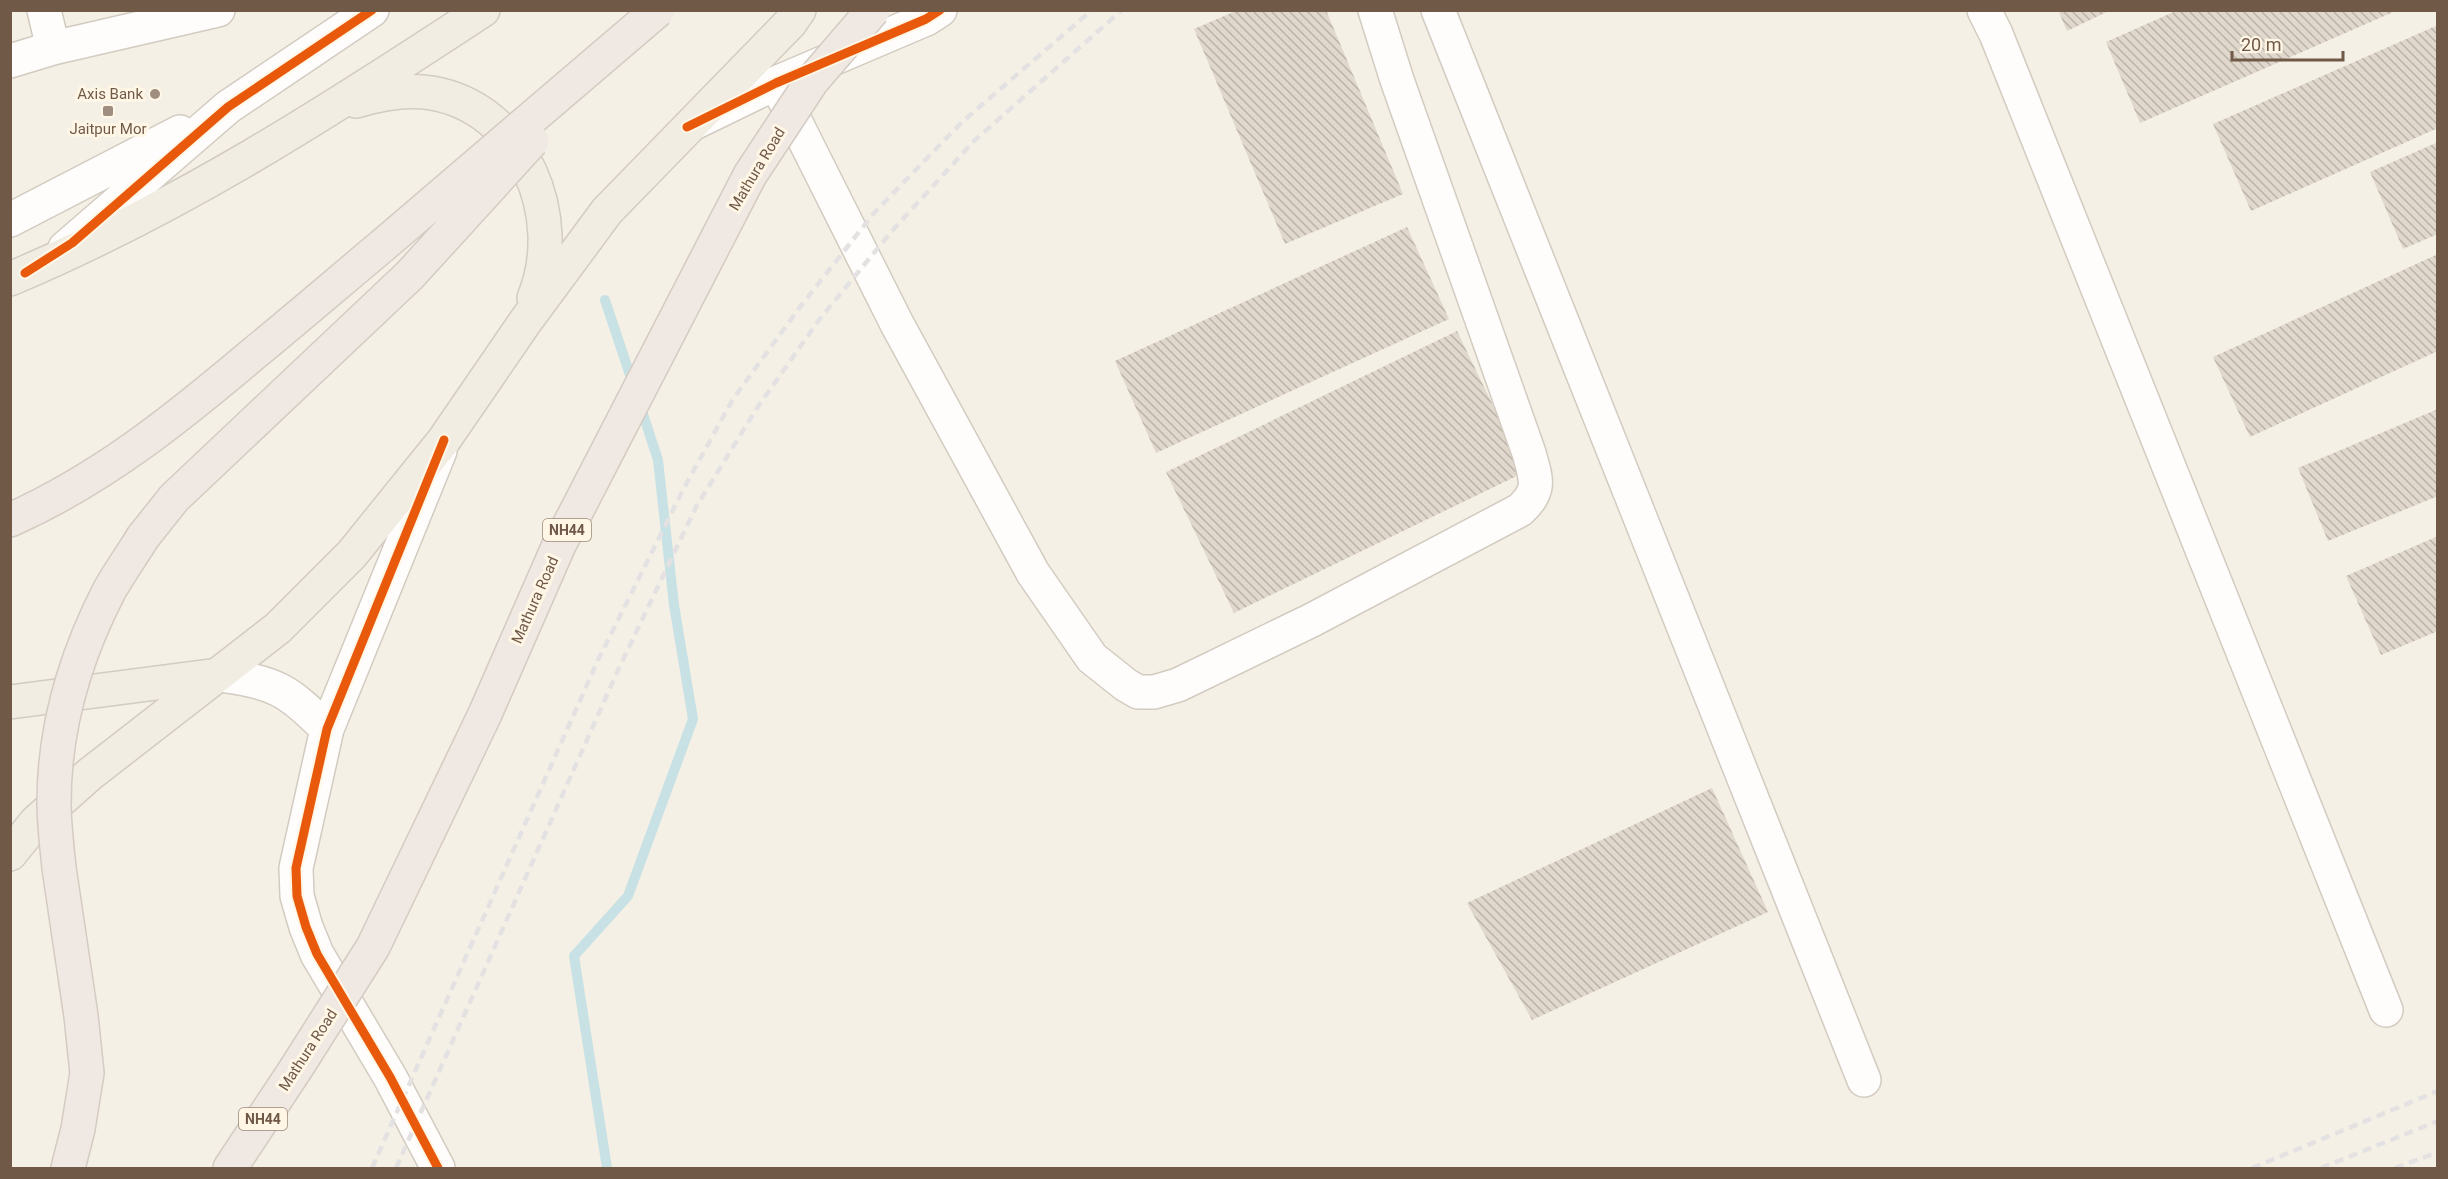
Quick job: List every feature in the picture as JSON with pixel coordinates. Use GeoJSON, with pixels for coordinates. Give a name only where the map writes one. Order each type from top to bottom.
{"type":"FeatureCollection","features":[{"type":"Feature","properties":{"kind":"highway"},"geometry":{"type":"LineString","coordinates":[[10,519],[86,481],[182,415],[658,10]]}},
{"type":"Feature","properties":{"kind":"highway","name":"Mathura Road"},"geometry":{"type":"LineString","coordinates":[[230,1168],[374,947],[485,714],[559,545],[750,175],[812,81],[873,10]]}},
{"type":"Feature","properties":{"kind":"highway"},"geometry":{"type":"LineString","coordinates":[[68,1168],[78,1129],[87,1073],[59,868],[54,804],[57,749],[68,693],[87,637],[110,590],[143,537],[174,498],[410,275],[625,39]]}},
{"type":"Feature","properties":{"kind":"main road"},"geometry":{"type":"LineString","coordinates":[[18,276],[173,202],[331,109],[483,10]]}},
{"type":"Feature","properties":{"kind":"main road"},"geometry":{"type":"LineString","coordinates":[[10,854],[36,822],[90,774],[278,628],[352,554],[444,440],[525,322],[607,211],[790,23],[799,10]]}},
{"type":"Feature","properties":{"kind":"main road"},"geometry":{"type":"LineString","coordinates":[[331,109],[371,96],[403,92],[432,93],[457,101],[479,113],[517,147],[533,175],[546,236],[545,264],[525,322]]}},
{"type":"Feature","properties":{"kind":"main road"},"geometry":{"type":"LineString","coordinates":[[10,702],[220,675]]}},
{"type":"Feature","properties":{"kind":"main road"},"geometry":{"type":"LineString","coordinates":[[10,692],[50,697]]}},
{"type":"Feature","properties":{"kind":"street"},"geometry":{"type":"LineString","coordinates":[[44,10],[53,48]]}},
{"type":"Feature","properties":{"kind":"street"},"geometry":{"type":"LineString","coordinates":[[10,61],[53,48],[218,10]]}},
{"type":"Feature","properties":{"kind":"street"},"geometry":{"type":"LineString","coordinates":[[10,220],[228,107],[372,10]]}},
{"type":"Feature","properties":{"kind":"street"},"geometry":{"type":"LineString","coordinates":[[687,127],[776,83],[926,19],[940,10]]}},
{"type":"Feature","properties":{"kind":"street"},"geometry":{"type":"LineString","coordinates":[[776,83],[897,324],[1033,573],[1092,658],[1138,692],[1154,692],[1178,685],[1312,620],[1520,510],[1531,500],[1537,483],[1529,453],[1397,80],[1375,10]]}},
{"type":"Feature","properties":{"kind":"street"},"geometry":{"type":"LineString","coordinates":[[1438,10],[1864,1080]]}},
{"type":"Feature","properties":{"kind":"street"},"geometry":{"type":"LineString","coordinates":[[1984,10],[2386,1010]]}},
{"type":"Feature","properties":{"kind":"street"},"geometry":{"type":"LineString","coordinates":[[18,276],[72,243],[228,107]]}},
{"type":"Feature","properties":{"kind":"street"},"geometry":{"type":"LineString","coordinates":[[438,1168],[390,1077],[317,954],[297,896],[296,868],[327,729],[444,440]]}},
{"type":"Feature","properties":{"kind":"street"},"geometry":{"type":"LineString","coordinates":[[220,675],[256,680],[272,685],[295,698],[327,729]]}},
{"type":"Feature","properties":{"kind":"building"},"geometry":{"type":"Polygon","coordinates":[[[1238,10],[1326,10],[1403,194],[1285,244],[1194,29],[1238,10]]]}},
{"type":"Feature","properties":{"kind":"building"},"geometry":{"type":"Polygon","coordinates":[[[2058,10],[2111,10],[2067,31],[2058,10]]]}},
{"type":"Feature","properties":{"kind":"building"},"geometry":{"type":"Polygon","coordinates":[[[2178,10],[2398,10],[2140,123],[2106,42],[2178,10]]]}},
{"type":"Feature","properties":{"kind":"building"},"geometry":{"type":"Polygon","coordinates":[[[2438,25],[2438,128],[2251,211],[2213,124],[2438,25]]]}},
{"type":"Feature","properties":{"kind":"building"},"geometry":{"type":"Polygon","coordinates":[[[2438,142],[2438,234],[2403,249],[2370,172],[2438,142]]]}},
{"type":"Feature","properties":{"kind":"building"},"geometry":{"type":"Polygon","coordinates":[[[1407,227],[1449,319],[1156,453],[1115,361],[1407,227]]]}},
{"type":"Feature","properties":{"kind":"building"},"geometry":{"type":"Polygon","coordinates":[[[2438,254],[2438,351],[2250,437],[2213,357],[2438,254]]]}},
{"type":"Feature","properties":{"kind":"building"},"geometry":{"type":"Polygon","coordinates":[[[1457,331],[1525,472],[1234,613],[1166,472],[1457,331]]]}},
{"type":"Feature","properties":{"kind":"building"},"geometry":{"type":"Polygon","coordinates":[[[2438,409],[2438,496],[2328,541],[2298,468],[2438,409]]]}},
{"type":"Feature","properties":{"kind":"building"},"geometry":{"type":"Polygon","coordinates":[[[2438,536],[2438,631],[2381,655],[2346,576],[2438,536]]]}},
{"type":"Feature","properties":{"kind":"building"},"geometry":{"type":"Polygon","coordinates":[[[1712,788],[1768,912],[1532,1020],[1467,903],[1712,788]]]}},
{"type":"Feature","properties":{"kind":"waterway"},"geometry":{"type":"LineString","coordinates":[[605,300],[633,384]]}},
{"type":"Feature","properties":{"kind":"waterway"},"geometry":{"type":"LineString","coordinates":[[607,1168],[574,956],[628,896],[693,719],[674,605],[658,460],[640,405]]}},
{"type":"Feature","properties":{"kind":"railway"},"geometry":{"type":"LineString","coordinates":[[372,1168],[598,660],[684,488],[733,399],[800,307],[874,213],[962,122],[1092,10]]}},
{"type":"Feature","properties":{"kind":"railway"},"geometry":{"type":"LineString","coordinates":[[396,1168],[619,668],[696,507],[757,408],[819,320],[891,232],[974,141],[1122,10]]}},
{"type":"Feature","properties":{"kind":"railway"},"geometry":{"type":"LineString","coordinates":[[2252,1168],[2438,1091]]}},
{"type":"Feature","properties":{"kind":"railway"},"geometry":{"type":"LineString","coordinates":[[2321,1168],[2438,1121]]}},
{"type":"Feature","properties":{"kind":"railway"},"geometry":{"type":"LineString","coordinates":[[2395,1168],[2438,1152]]}},
{"type":"Feature","properties":{"kind":"cycle path"},"geometry":{"type":"LineString","coordinates":[[25,273],[72,243],[228,107],[372,10]]}},
{"type":"Feature","properties":{"kind":"cycle path"},"geometry":{"type":"LineString","coordinates":[[687,127],[776,83],[926,19],[940,10]]}},
{"type":"Feature","properties":{"kind":"cycle path"},"geometry":{"type":"LineString","coordinates":[[438,1168],[390,1077],[317,954],[297,896],[296,868],[327,729],[444,440]]}},
{"type":"Feature","properties":{"kind":"place","name":"Axis Bank"},"geometry":{"type":"Point","coordinates":[155,94]}},
{"type":"Feature","properties":{"kind":"place","name":"Jaitpur Mor"},"geometry":{"type":"Point","coordinates":[108,111]}}]}
